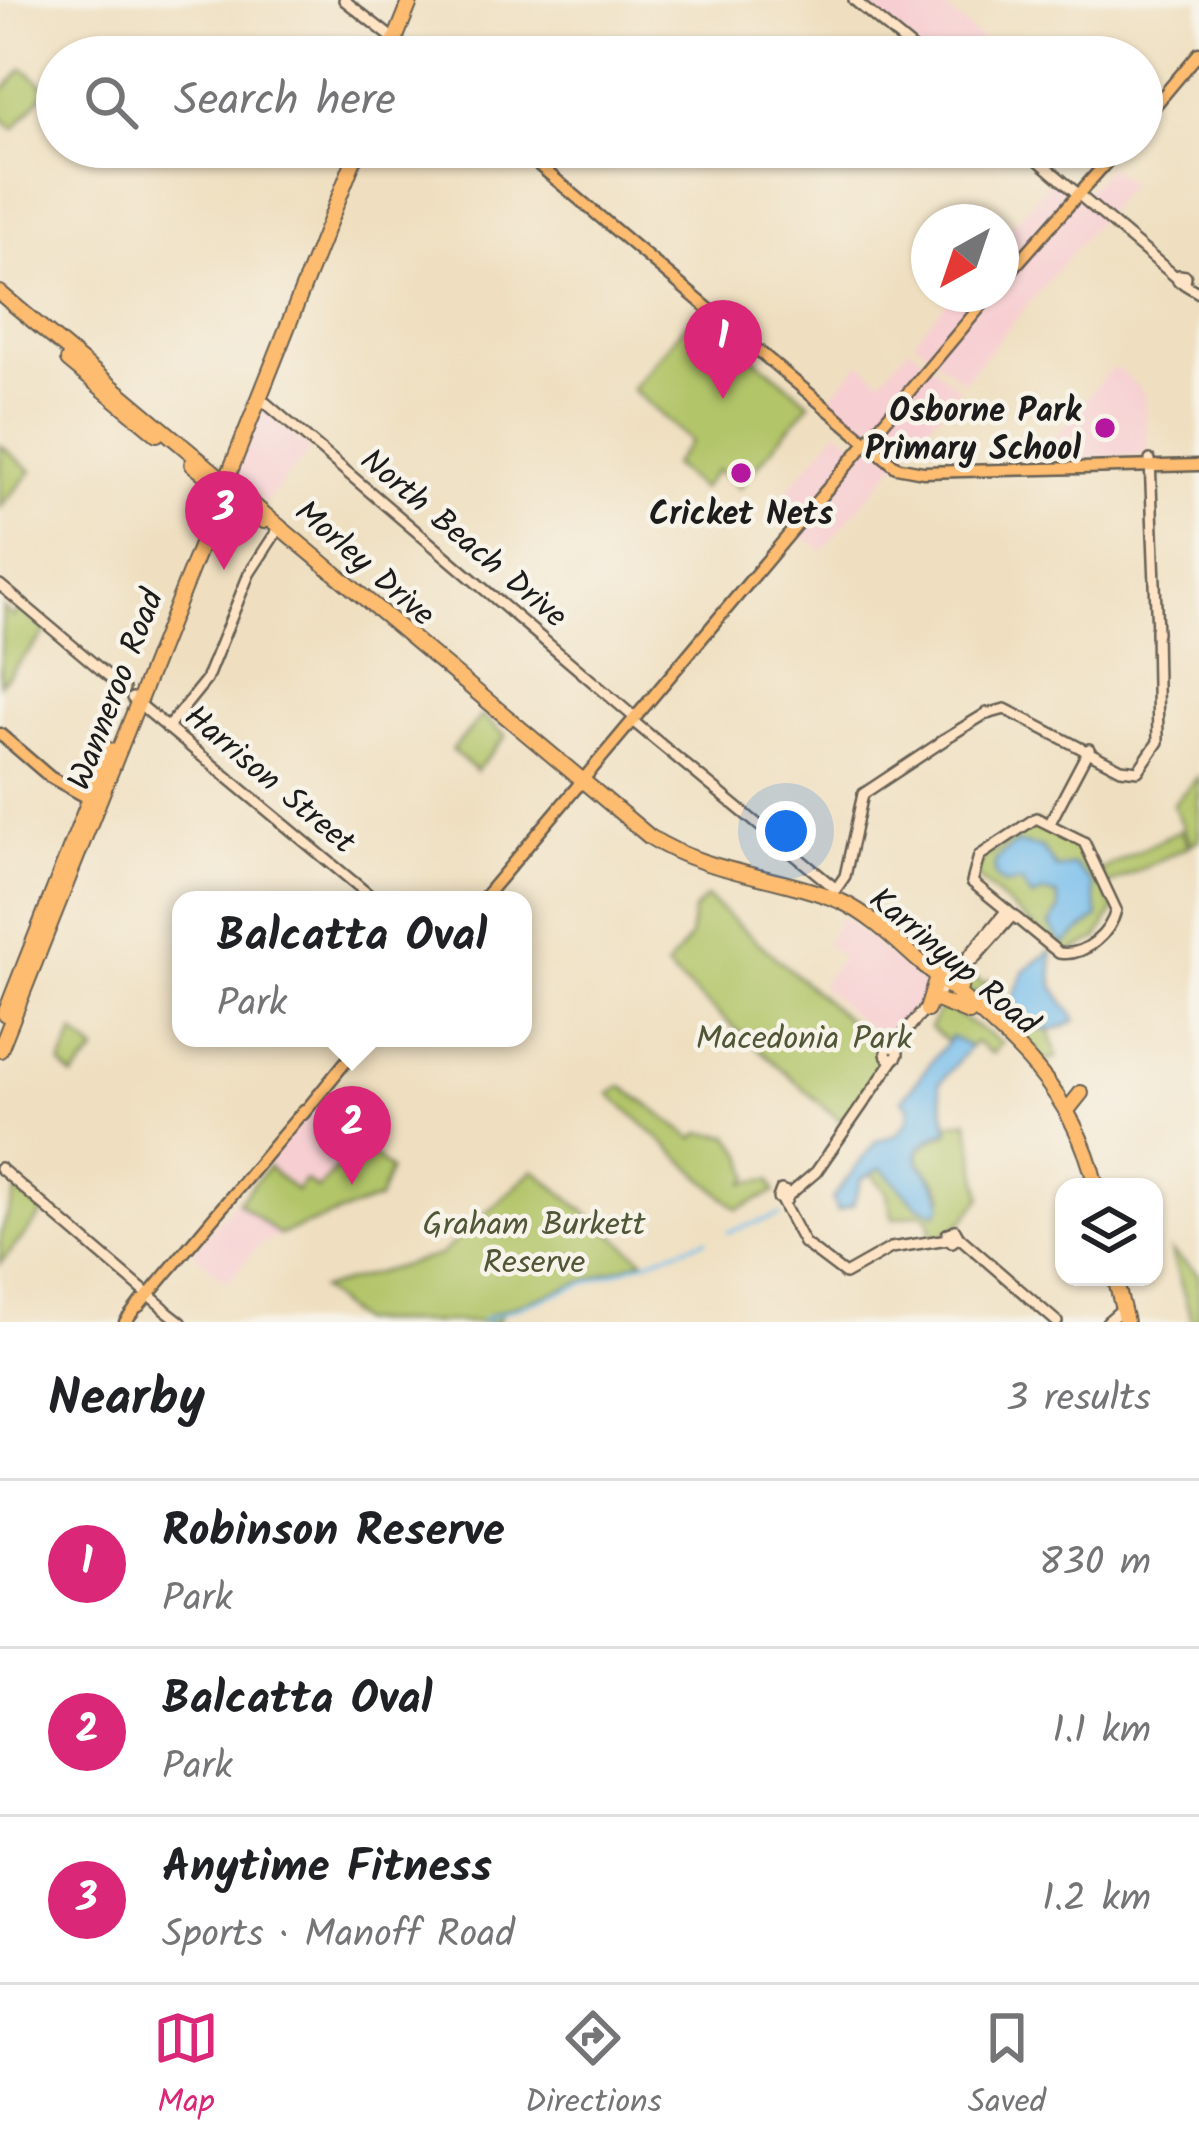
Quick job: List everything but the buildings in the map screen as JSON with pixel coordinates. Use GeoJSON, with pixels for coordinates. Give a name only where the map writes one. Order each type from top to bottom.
{"type":"FeatureCollection","features":[{"type":"Feature","properties":{"kind":"highway"},"geometry":{"type":"LineString","coordinates":[[403,36],[414,0]]}},
{"type":"Feature","properties":{"kind":"highway","name":"Wanneroo Road"},"geometry":{"type":"LineString","coordinates":[[222,482],[348,168]]}},
{"type":"Feature","properties":{"kind":"highway","name":"Wanneroo Road"},"geometry":{"type":"LineString","coordinates":[[0,1030],[86,800],[222,482],[348,168]]}},
{"type":"Feature","properties":{"kind":"highway"},"geometry":{"type":"LineString","coordinates":[[0,292],[89,365],[106,386]]}},
{"type":"Feature","properties":{"kind":"highway","name":"Morley Drive"},"geometry":{"type":"LineString","coordinates":[[0,302],[580,784]]}},
{"type":"Feature","properties":{"kind":"highway","name":"Morley Drive"},"geometry":{"type":"LineString","coordinates":[[106,386],[122,405],[222,482],[258,503],[580,784]]}},
{"type":"Feature","properties":{"kind":"highway"},"geometry":{"type":"LineString","coordinates":[[258,503],[257,512],[276,530]]}},
{"type":"Feature","properties":{"kind":"highway","name":"Karrinyup Road"},"geometry":{"type":"LineString","coordinates":[[580,784],[667,848],[840,902],[922,964],[1016,1051],[1055,1099],[1089,1178]]}},
{"type":"Feature","properties":{"kind":"highway","name":"Karrinyup Road"},"geometry":{"type":"LineString","coordinates":[[580,784],[634,833],[681,862],[850,914],[1028,1054],[1069,1108],[1090,1178]]}},
{"type":"Feature","properties":{"kind":"highway","name":"Wanneroo Road"},"geometry":{"type":"LineString","coordinates":[[0,1050],[86,800]]}},
{"type":"Feature","properties":{"kind":"highway"},"geometry":{"type":"LineString","coordinates":[[1069,1108],[1081,1094]]}},
{"type":"Feature","properties":{"kind":"highway"},"geometry":{"type":"LineString","coordinates":[[1113,1286],[1118,1318]]}},
{"type":"Feature","properties":{"kind":"main road"},"geometry":{"type":"LineString","coordinates":[[1163,96],[1199,53]]}},
{"type":"Feature","properties":{"kind":"main road"},"geometry":{"type":"LineString","coordinates":[[542,168],[884,459],[915,472],[1152,463]]}},
{"type":"Feature","properties":{"kind":"main road"},"geometry":{"type":"LineString","coordinates":[[1019,265],[1101,168]]}},
{"type":"Feature","properties":{"kind":"main road"},"geometry":{"type":"LineString","coordinates":[[490,891],[980,312]]}},
{"type":"Feature","properties":{"kind":"main road"},"geometry":{"type":"LineString","coordinates":[[867,447],[917,467],[1199,463]]}},
{"type":"Feature","properties":{"kind":"main road"},"geometry":{"type":"LineString","coordinates":[[0,736],[86,800]]}},
{"type":"Feature","properties":{"kind":"main road"},"geometry":{"type":"LineString","coordinates":[[125,1322],[357,1047]]}},
{"type":"Feature","properties":{"kind":"street"},"geometry":{"type":"LineString","coordinates":[[344,0],[385,36]]}},
{"type":"Feature","properties":{"kind":"street"},"geometry":{"type":"LineString","coordinates":[[852,0],[895,36]]}},
{"type":"Feature","properties":{"kind":"street"},"geometry":{"type":"LineString","coordinates":[[1050,168],[1197,292]]}},
{"type":"Feature","properties":{"kind":"street","name":"North Beach Drive"},"geometry":{"type":"LineString","coordinates":[[258,401],[832,885],[841,887],[860,810],[873,786],[1004,705],[1088,750]]}},
{"type":"Feature","properties":{"kind":"street"},"geometry":{"type":"LineString","coordinates":[[1051,823],[1088,750],[1127,769],[1142,766],[1158,742],[1152,463]]}},
{"type":"Feature","properties":{"kind":"street"},"geometry":{"type":"LineString","coordinates":[[169,728],[197,696],[242,588],[276,530]]}},
{"type":"Feature","properties":{"kind":"street","name":"Harrison Street"},"geometry":{"type":"LineString","coordinates":[[0,585],[362,891]]}},
{"type":"Feature","properties":{"kind":"street"},"geometry":{"type":"LineString","coordinates":[[1036,818],[1084,842],[1116,916],[1097,941],[1064,955],[1010,912],[972,882],[979,856],[1036,818]]}},
{"type":"Feature","properties":{"kind":"street"},"geometry":{"type":"LineString","coordinates":[[1010,912],[897,1050],[826,1159],[786,1197],[804,1244],[845,1274],[891,1248],[952,1238],[1054,1322]]}},
{"type":"Feature","properties":{"kind":"street"},"geometry":{"type":"LineString","coordinates":[[0,1168],[181,1322]]}},
{"type":"Feature","properties":{"kind":"shaded area"},"geometry":{"type":"Polygon","coordinates":[[[861,0],[935,0],[977,36],[903,36],[861,0]]]}},
{"type":"Feature","properties":{"kind":"shaded area"},"geometry":{"type":"Polygon","coordinates":[[[1106,168],[1129,184],[963,382],[914,340],[938,312],[1019,312],[1019,217],[1053,177],[1080,199],[1106,168]]]}},
{"type":"Feature","properties":{"kind":"shaded area"},"geometry":{"type":"Polygon","coordinates":[[[910,346],[960,389],[822,551],[771,509],[838,430],[860,446],[867,438],[826,402],[860,362],[881,379],[910,346]]]}},
{"type":"Feature","properties":{"kind":"shaded area","name":"Osborne Park Primary School"},"geometry":{"type":"Polygon","coordinates":[[[1110,369],[1121,370],[1144,394],[1148,455],[1044,461],[1045,450],[1110,369]]]}},
{"type":"Feature","properties":{"kind":"shaded area"},"geometry":{"type":"Polygon","coordinates":[[[261,407],[310,450],[265,503],[235,473],[261,407]]]}},
{"type":"Feature","properties":{"kind":"shaded area"},"geometry":{"type":"Polygon","coordinates":[[[841,916],[931,990],[899,1041],[888,1046],[820,985],[842,958],[826,943],[841,916]]]}},
{"type":"Feature","properties":{"kind":"shaded area"},"geometry":{"type":"Polygon","coordinates":[[[320,1100],[362,1135],[317,1188],[305,1179],[298,1189],[267,1163],[320,1100]]]}},
{"type":"Feature","properties":{"kind":"shaded area"},"geometry":{"type":"Polygon","coordinates":[[[236,1200],[280,1236],[261,1243],[227,1282],[192,1252],[236,1200]]]}},
{"type":"Feature","properties":{"kind":"green space"},"geometry":{"type":"Polygon","coordinates":[[[23,68],[36,79],[36,103],[14,129],[0,117],[0,94],[23,68]]]}},
{"type":"Feature","properties":{"kind":"green space"},"geometry":{"type":"Polygon","coordinates":[[[697,311],[810,403],[739,488],[717,470],[701,489],[672,465],[691,441],[632,389],[697,311]]]}},
{"type":"Feature","properties":{"kind":"green space"},"geometry":{"type":"Polygon","coordinates":[[[0,445],[32,471],[0,508],[0,445]]]}},
{"type":"Feature","properties":{"kind":"green space"},"geometry":{"type":"Polygon","coordinates":[[[3,608],[13,617],[21,609],[47,631],[0,684],[3,608]]]}},
{"type":"Feature","properties":{"kind":"green space"},"geometry":{"type":"Polygon","coordinates":[[[482,716],[506,736],[476,771],[452,750],[482,716]]]}},
{"type":"Feature","properties":{"kind":"green space"},"geometry":{"type":"Polygon","coordinates":[[[1199,776],[1199,840],[1191,844],[1173,804],[1199,776]]]}},
{"type":"Feature","properties":{"kind":"green space"},"geometry":{"type":"Polygon","coordinates":[[[1038,822],[1083,847],[1114,910],[1097,939],[1065,954],[976,877],[983,858],[1038,822]]]}},
{"type":"Feature","properties":{"kind":"green space"},"geometry":{"type":"Polygon","coordinates":[[[1181,830],[1189,846],[1106,886],[1099,871],[1181,830]]]}},
{"type":"Feature","properties":{"kind":"green space","name":"Macedonia Park"},"geometry":{"type":"Polygon","coordinates":[[[706,897],[879,1047],[881,1070],[844,1124],[666,968],[690,938],[693,912],[706,897]]]}},
{"type":"Feature","properties":{"kind":"green space"},"geometry":{"type":"Polygon","coordinates":[[[969,973],[984,984],[989,980],[998,993],[986,1003],[1016,1023],[1050,1032],[1057,1057],[1041,1063],[963,993],[969,973]]]}},
{"type":"Feature","properties":{"kind":"green space"},"geometry":{"type":"Polygon","coordinates":[[[942,1005],[1002,1043],[992,1054],[976,1042],[970,1047],[945,1040],[930,1028],[942,1005]]]}},
{"type":"Feature","properties":{"kind":"green space"},"geometry":{"type":"Polygon","coordinates":[[[74,1033],[96,1052],[73,1077],[61,1065],[74,1033]]]}},
{"type":"Feature","properties":{"kind":"green space"},"geometry":{"type":"Polygon","coordinates":[[[622,1086],[694,1139],[700,1133],[730,1136],[744,1155],[750,1177],[745,1183],[770,1180],[775,1192],[737,1209],[610,1094],[622,1086]]]}},
{"type":"Feature","properties":{"kind":"green space"},"geometry":{"type":"Polygon","coordinates":[[[968,1120],[982,1197],[972,1211],[955,1228],[932,1238],[929,1219],[922,1213],[893,1219],[886,1191],[870,1172],[882,1168],[917,1205],[937,1214],[944,1196],[918,1154],[931,1140],[949,1132],[948,1124],[968,1120]]]}},
{"type":"Feature","properties":{"kind":"green space"},"geometry":{"type":"Polygon","coordinates":[[[359,1142],[390,1170],[379,1199],[279,1235],[238,1202],[268,1167],[296,1191],[305,1180],[318,1189],[359,1142]]]}},
{"type":"Feature","properties":{"kind":"green space","name":"Graham Burkett Reserve"},"geometry":{"type":"Polygon","coordinates":[[[534,1170],[644,1260],[487,1316],[501,1313],[498,1322],[358,1322],[320,1289],[440,1255],[534,1170]]]}},
{"type":"Feature","properties":{"kind":"green space"},"geometry":{"type":"Polygon","coordinates":[[[17,1190],[44,1212],[0,1264],[0,1235],[17,1190]]]}},
{"type":"Feature","properties":{"kind":"green space"},"geometry":{"type":"Polygon","coordinates":[[[1171,1251],[1199,1275],[1199,1322],[1192,1322],[1171,1251]]]}},
{"type":"Feature","properties":{"kind":"water"},"geometry":{"type":"Polygon","coordinates":[[[1017,843],[1042,848],[1057,869],[1074,865],[1092,883],[1098,917],[1063,945],[1050,925],[1060,909],[1057,895],[1044,892],[1032,898],[1021,882],[1005,885],[996,878],[997,861],[1017,843]]]}},
{"type":"Feature","properties":{"kind":"water"},"geometry":{"type":"Polygon","coordinates":[[[1051,951],[1053,986],[1076,1020],[1051,1029],[1025,1026],[999,1013],[975,992],[998,993],[1011,1003],[1024,971],[1051,951]]]}},
{"type":"Feature","properties":{"kind":"water"},"geometry":{"type":"Polygon","coordinates":[[[951,1037],[970,1047],[939,1084],[948,1130],[929,1140],[918,1156],[940,1193],[942,1206],[936,1213],[917,1205],[882,1168],[861,1179],[853,1205],[837,1211],[832,1199],[876,1141],[896,1135],[908,1121],[909,1106],[902,1100],[951,1037]]]}},
{"type":"Feature","properties":{"kind":"waterway"},"geometry":{"type":"LineString","coordinates":[[728,1232],[780,1215]]}},
{"type":"Feature","properties":{"kind":"waterway"},"geometry":{"type":"LineString","coordinates":[[482,1320],[706,1240]]}},
{"type":"Feature","properties":{"kind":"place","name":"Robinson Reserve"},"geometry":{"type":"Point","coordinates":[723,399]}},
{"type":"Feature","properties":{"kind":"place","name":"Osborne Park Primary School"},"geometry":{"type":"Point","coordinates":[1105,428]}},
{"type":"Feature","properties":{"kind":"place","name":"Cricket Nets"},"geometry":{"type":"Point","coordinates":[741,473]}},
{"type":"Feature","properties":{"kind":"place","name":"Anytime Fitness"},"geometry":{"type":"Point","coordinates":[224,570]}},
{"type":"Feature","properties":{"kind":"place","name":"Balcatta Oval"},"geometry":{"type":"Point","coordinates":[352,1185]}}]}
